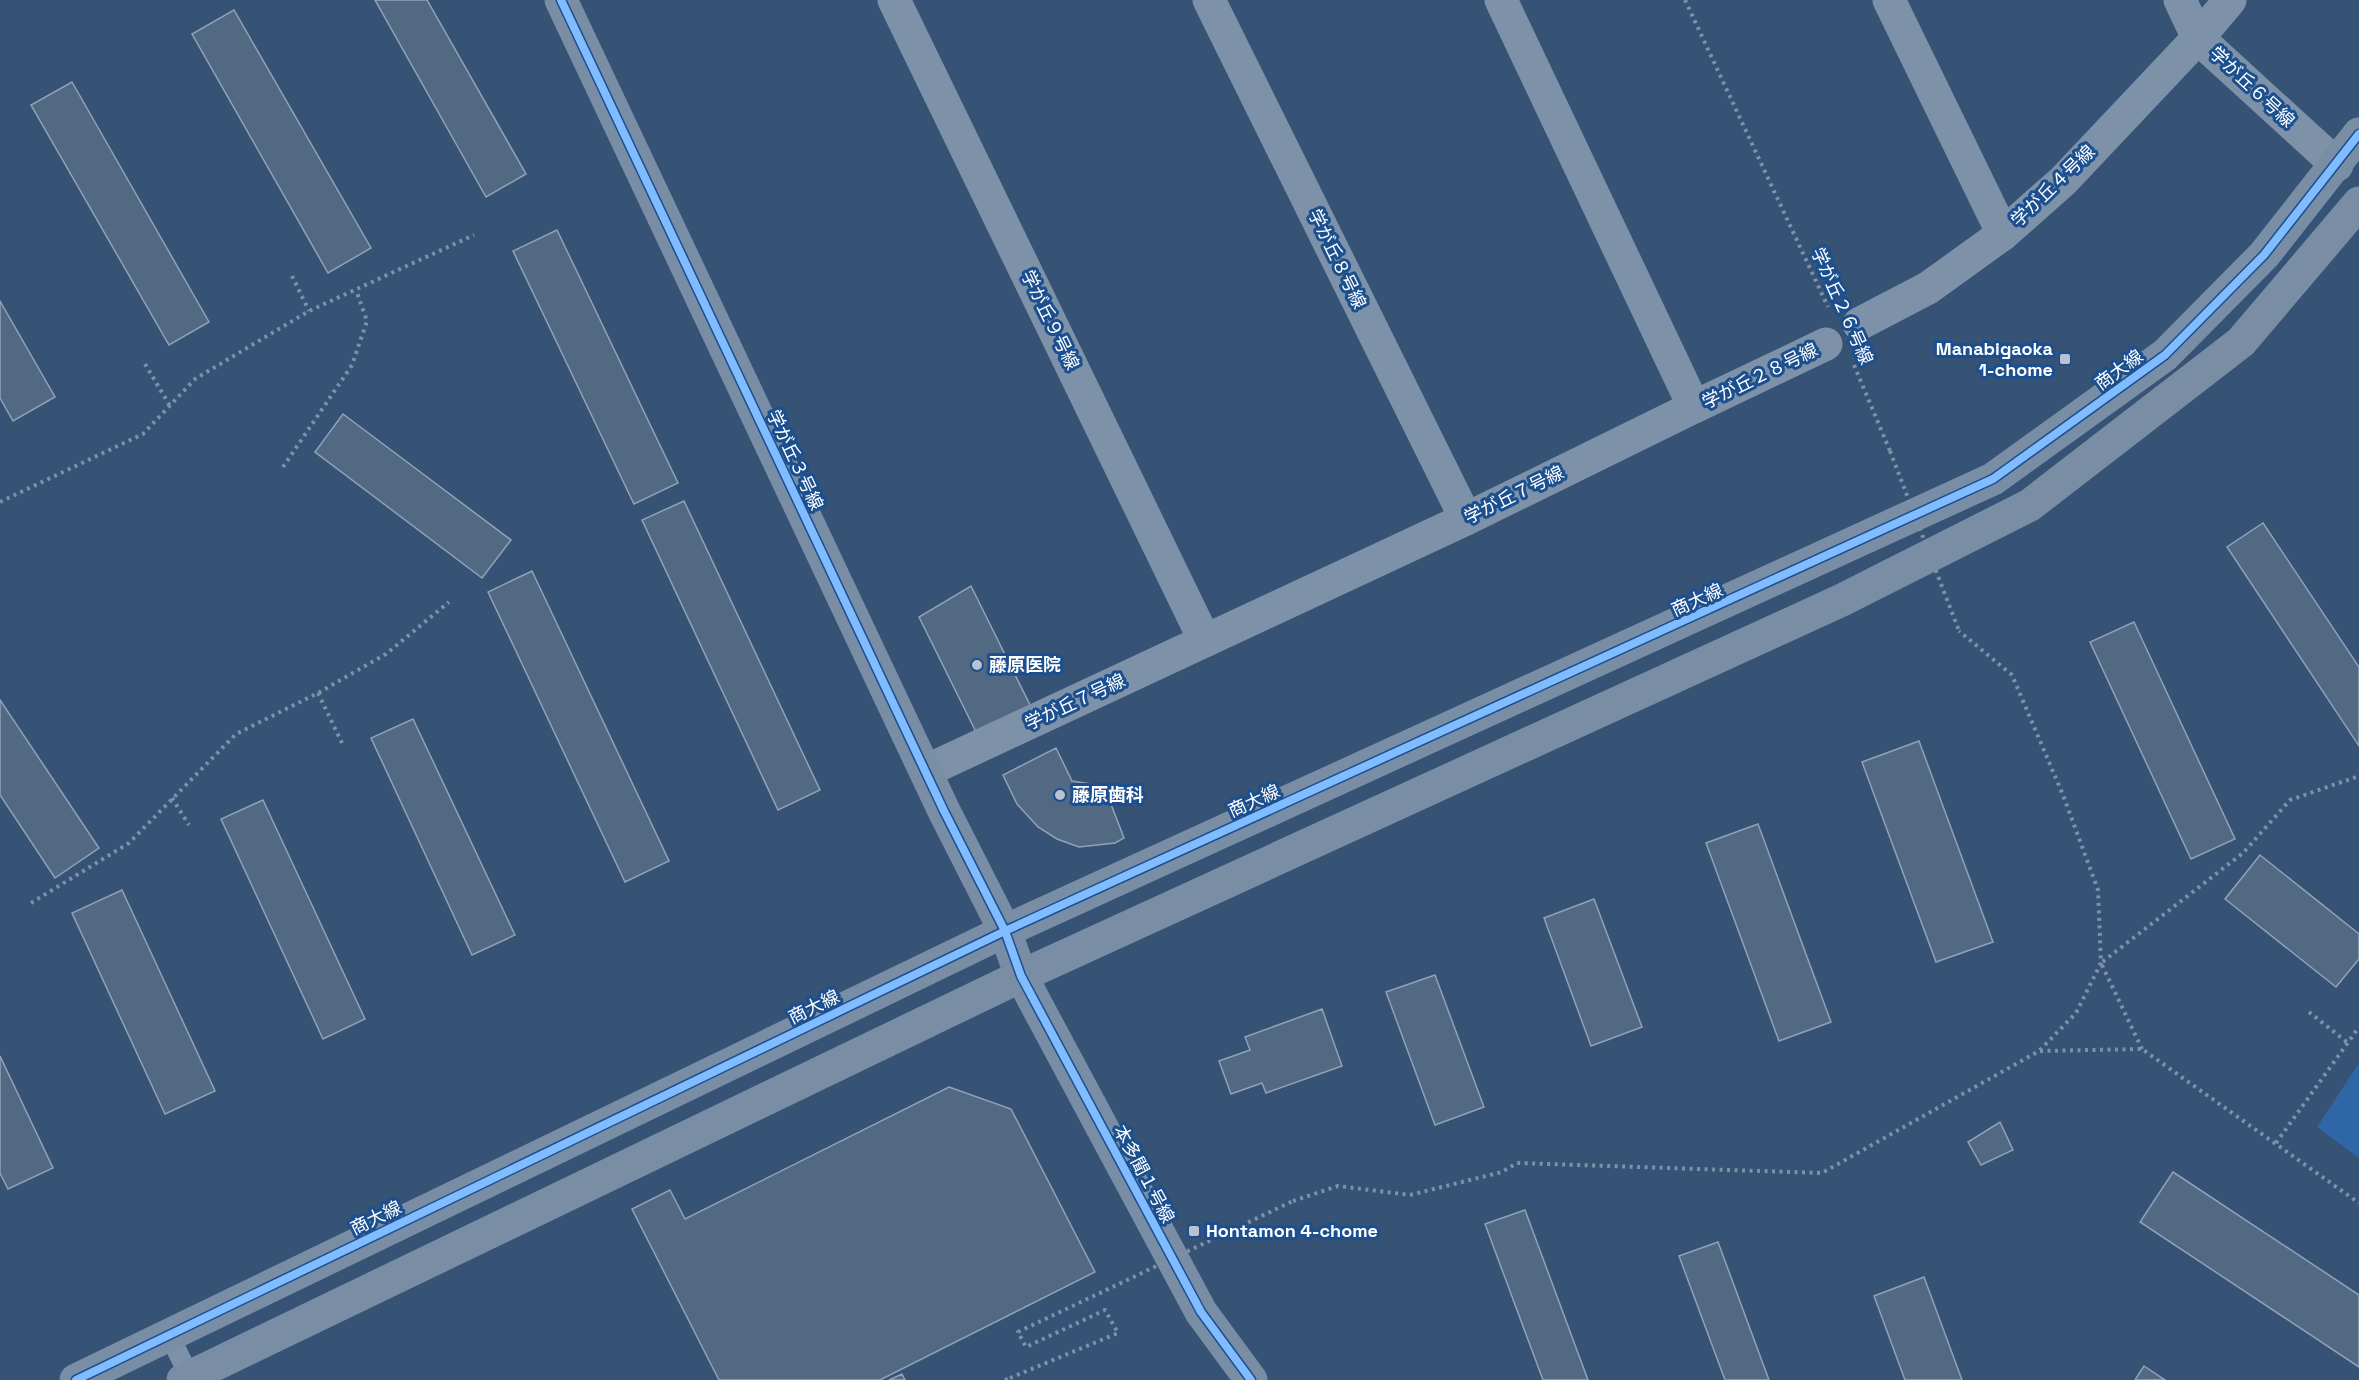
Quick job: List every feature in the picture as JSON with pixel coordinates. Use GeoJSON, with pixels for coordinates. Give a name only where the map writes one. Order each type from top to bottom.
{"type":"FeatureCollection","features":[{"type":"Feature","properties":{"kind":"street","name":"学が丘９号線"},"geometry":{"type":"LineString","coordinates":[[894,0],[1205,640]]}},
{"type":"Feature","properties":{"kind":"street","name":"学が丘８号線"},"geometry":{"type":"LineString","coordinates":[[1209,0],[1466,519]]}},
{"type":"Feature","properties":{"kind":"street"},"geometry":{"type":"LineString","coordinates":[[1501,0],[1694,407]]}},
{"type":"Feature","properties":{"kind":"street","name":"学が丘４号線"},"geometry":{"type":"LineString","coordinates":[[1889,0],[2003,234],[2063,180],[2198,38],[2230,0]]}},
{"type":"Feature","properties":{"kind":"street","name":"学が丘６号線"},"geometry":{"type":"LineString","coordinates":[[2180,0],[2198,38],[2348,169]]}},
{"type":"Feature","properties":{"kind":"street","name":"学が丘３号線"},"geometry":{"type":"LineString","coordinates":[[564,1],[926,771],[1005,931]]}},
{"type":"Feature","properties":{"kind":"street","name":"商大線"},"geometry":{"type":"LineString","coordinates":[[76,1380],[1005,931],[1994,479],[2165,355],[2348,169],[2359,134]]}},
{"type":"Feature","properties":{"kind":"street"},"geometry":{"type":"LineString","coordinates":[[188,1379],[1021,976],[1842,600],[2030,505],[2241,342],[2359,203]]}},
{"type":"Feature","properties":{"kind":"street","name":"学が丘２８号線"},"geometry":{"type":"LineString","coordinates":[[1694,407],[1842,334],[1928,288],[2003,234]]}},
{"type":"Feature","properties":{"kind":"street","name":"学が丘７号線"},"geometry":{"type":"LineString","coordinates":[[926,771],[1466,519],[1694,407]]}},
{"type":"Feature","properties":{"kind":"street","name":"本多聞１号線"},"geometry":{"type":"LineString","coordinates":[[1005,931],[1021,976],[1201,1312],[1251,1380]]}},
{"type":"Feature","properties":{"kind":"lane"},"geometry":{"type":"LineString","coordinates":[[170,1334],[188,1379]]}},
{"type":"Feature","properties":{"kind":"path"},"geometry":{"type":"LineString","coordinates":[[0,502],[143,435],[195,379],[309,311],[474,236]]}},
{"type":"Feature","properties":{"kind":"path"},"geometry":{"type":"LineString","coordinates":[[292,276],[309,311]]}},
{"type":"Feature","properties":{"kind":"path"},"geometry":{"type":"LineString","coordinates":[[283,467],[352,365],[368,321],[356,290]]}},
{"type":"Feature","properties":{"kind":"path"},"geometry":{"type":"LineString","coordinates":[[145,364],[170,406]]}},
{"type":"Feature","properties":{"kind":"path"},"geometry":{"type":"LineString","coordinates":[[31,903],[129,843],[236,734],[318,693],[386,654],[450,602]]}},
{"type":"Feature","properties":{"kind":"path"},"geometry":{"type":"LineString","coordinates":[[318,693],[342,743]]}},
{"type":"Feature","properties":{"kind":"path"},"geometry":{"type":"LineString","coordinates":[[1007,1379],[1118,1333],[1105,1310],[1026,1347],[1018,1332],[1293,1201],[1338,1186],[1410,1195],[1502,1172],[1517,1163],[1822,1173],[2039,1051],[2076,1013],[2101,963],[2242,853],[2290,800],[2359,776]]}},
{"type":"Feature","properties":{"kind":"path"},"geometry":{"type":"LineString","coordinates":[[172,798],[189,825]]}},
{"type":"Feature","properties":{"kind":"path"},"geometry":{"type":"LineString","coordinates":[[2101,963],[2142,1049],[2359,1203]]}},
{"type":"Feature","properties":{"kind":"path"},"geometry":{"type":"LineString","coordinates":[[2308,1012],[2348,1043]]}},
{"type":"Feature","properties":{"kind":"path"},"geometry":{"type":"LineString","coordinates":[[2276,1143],[2359,1027]]}},
{"type":"Feature","properties":{"kind":"path"},"geometry":{"type":"LineString","coordinates":[[2039,1051],[2142,1049]]}},
{"type":"Feature","properties":{"kind":"shaded area"},"geometry":{"type":"Polygon","coordinates":[[[2359,1063],[2359,1158],[2317,1127],[2359,1063]]]}},
{"type":"Feature","properties":{"kind":"building"},"geometry":{"type":"Polygon","coordinates":[[[375,0],[427,0],[526,174],[486,197],[375,0]]]}},
{"type":"Feature","properties":{"kind":"building"},"geometry":{"type":"Polygon","coordinates":[[[234,10],[371,248],[328,273],[192,34],[234,10]]]}},
{"type":"Feature","properties":{"kind":"building"},"geometry":{"type":"Polygon","coordinates":[[[72,82],[209,322],[169,345],[31,105],[72,82]]]}},
{"type":"Feature","properties":{"kind":"building"},"geometry":{"type":"Polygon","coordinates":[[[557,230],[678,483],[634,504],[513,251],[557,230]]]}},
{"type":"Feature","properties":{"kind":"building"},"geometry":{"type":"Polygon","coordinates":[[[0,301],[55,397],[13,421],[0,398],[0,301]]]}},
{"type":"Feature","properties":{"kind":"building"},"geometry":{"type":"Polygon","coordinates":[[[343,414],[511,540],[482,578],[315,452],[343,414]]]}},
{"type":"Feature","properties":{"kind":"building"},"geometry":{"type":"Polygon","coordinates":[[[684,501],[820,790],[778,810],[642,520],[684,501]]]}},
{"type":"Feature","properties":{"kind":"building"},"geometry":{"type":"Polygon","coordinates":[[[2263,523],[2359,667],[2359,746],[2227,547],[2263,523]]]}},
{"type":"Feature","properties":{"kind":"building"},"geometry":{"type":"Polygon","coordinates":[[[532,571],[669,861],[625,882],[488,592],[532,571]]]}},
{"type":"Feature","properties":{"kind":"building","name":"藤原医院"},"geometry":{"type":"Polygon","coordinates":[[[971,586],[1034,713],[979,738],[919,617],[971,586]]]}},
{"type":"Feature","properties":{"kind":"building"},"geometry":{"type":"Polygon","coordinates":[[[2134,622],[2235,839],[2191,859],[2090,642],[2134,622]]]}},
{"type":"Feature","properties":{"kind":"building"},"geometry":{"type":"Polygon","coordinates":[[[0,700],[99,848],[55,878],[0,795],[0,700]]]}},
{"type":"Feature","properties":{"kind":"building"},"geometry":{"type":"Polygon","coordinates":[[[413,719],[515,935],[472,955],[371,738],[413,719]]]}},
{"type":"Feature","properties":{"kind":"building"},"geometry":{"type":"Polygon","coordinates":[[[1919,741],[1993,942],[1936,962],[1862,762],[1919,741]]]}},
{"type":"Feature","properties":{"kind":"building","name":"藤原歯科"},"geometry":{"type":"Polygon","coordinates":[[[1056,748],[1072,781],[1104,786],[1124,838],[1115,843],[1079,847],[1057,839],[1038,827],[1017,804],[1003,775],[1056,748]]]}},
{"type":"Feature","properties":{"kind":"building"},"geometry":{"type":"Polygon","coordinates":[[[263,800],[365,1019],[323,1039],[221,819],[263,800]]]}},
{"type":"Feature","properties":{"kind":"building"},"geometry":{"type":"Polygon","coordinates":[[[1758,824],[1831,1022],[1779,1041],[1706,843],[1758,824]]]}},
{"type":"Feature","properties":{"kind":"building"},"geometry":{"type":"Polygon","coordinates":[[[2260,855],[2359,934],[2359,959],[2336,987],[2225,899],[2260,855]]]}},
{"type":"Feature","properties":{"kind":"building"},"geometry":{"type":"Polygon","coordinates":[[[122,890],[215,1091],[165,1114],[72,913],[122,890]]]}},
{"type":"Feature","properties":{"kind":"building"},"geometry":{"type":"Polygon","coordinates":[[[1594,899],[1642,1027],[1591,1046],[1544,918],[1594,899]]]}},
{"type":"Feature","properties":{"kind":"building"},"geometry":{"type":"Polygon","coordinates":[[[1435,975],[1484,1107],[1435,1125],[1386,992],[1435,975]]]}},
{"type":"Feature","properties":{"kind":"building"},"geometry":{"type":"Polygon","coordinates":[[[1322,1009],[1342,1066],[1266,1093],[1262,1083],[1231,1094],[1219,1061],[1250,1050],[1245,1037],[1322,1009]]]}},
{"type":"Feature","properties":{"kind":"building"},"geometry":{"type":"Polygon","coordinates":[[[0,1056],[53,1168],[8,1189],[0,1173],[0,1056]]]}},
{"type":"Feature","properties":{"kind":"building"},"geometry":{"type":"Polygon","coordinates":[[[949,1087],[1011,1109],[1095,1272],[880,1380],[719,1380],[632,1209],[670,1190],[685,1219],[949,1087]]]}},
{"type":"Feature","properties":{"kind":"building"},"geometry":{"type":"Polygon","coordinates":[[[2000,1122],[2013,1150],[1981,1165],[1968,1142],[2000,1122]]]}},
{"type":"Feature","properties":{"kind":"building"},"geometry":{"type":"Polygon","coordinates":[[[2173,1172],[2359,1295],[2359,1367],[2140,1222],[2173,1172]]]}},
{"type":"Feature","properties":{"kind":"building"},"geometry":{"type":"Polygon","coordinates":[[[1525,1210],[1588,1380],[1543,1380],[1485,1224],[1525,1210]]]}},
{"type":"Feature","properties":{"kind":"building"},"geometry":{"type":"Polygon","coordinates":[[[1718,1242],[1769,1380],[1725,1380],[1679,1256],[1718,1242]]]}},
{"type":"Feature","properties":{"kind":"building"},"geometry":{"type":"Polygon","coordinates":[[[1924,1277],[1962,1380],[1905,1380],[1874,1296],[1924,1277]]]}},
{"type":"Feature","properties":{"kind":"building"},"geometry":{"type":"Polygon","coordinates":[[[2144,1366],[2165,1380],[2135,1380],[2144,1366]]]}},
{"type":"Feature","properties":{"kind":"building"},"geometry":{"type":"Polygon","coordinates":[[[902,1374],[905,1380],[889,1380],[902,1374]]]}},
{"type":"Feature","properties":{"kind":"cycle path"},"geometry":{"type":"LineString","coordinates":[[561,0],[944,811],[1005,931],[1021,976],[1201,1312],[1251,1380]]}},
{"type":"Feature","properties":{"kind":"cycle path"},"geometry":{"type":"LineString","coordinates":[[76,1380],[1005,931],[1993,479],[2165,355],[2264,255],[2359,134]]}},
{"type":"Feature","properties":{"kind":"place","name":"Manabigaoka 1-chome"},"geometry":{"type":"Point","coordinates":[2065,359]}},
{"type":"Feature","properties":{"kind":"place","name":"藤原医院"},"geometry":{"type":"Point","coordinates":[977,665]}},
{"type":"Feature","properties":{"kind":"place","name":"藤原歯科"},"geometry":{"type":"Point","coordinates":[1060,795]}},
{"type":"Feature","properties":{"kind":"place","name":"Hontamon 4-chome"},"geometry":{"type":"Point","coordinates":[1194,1231]}}]}
